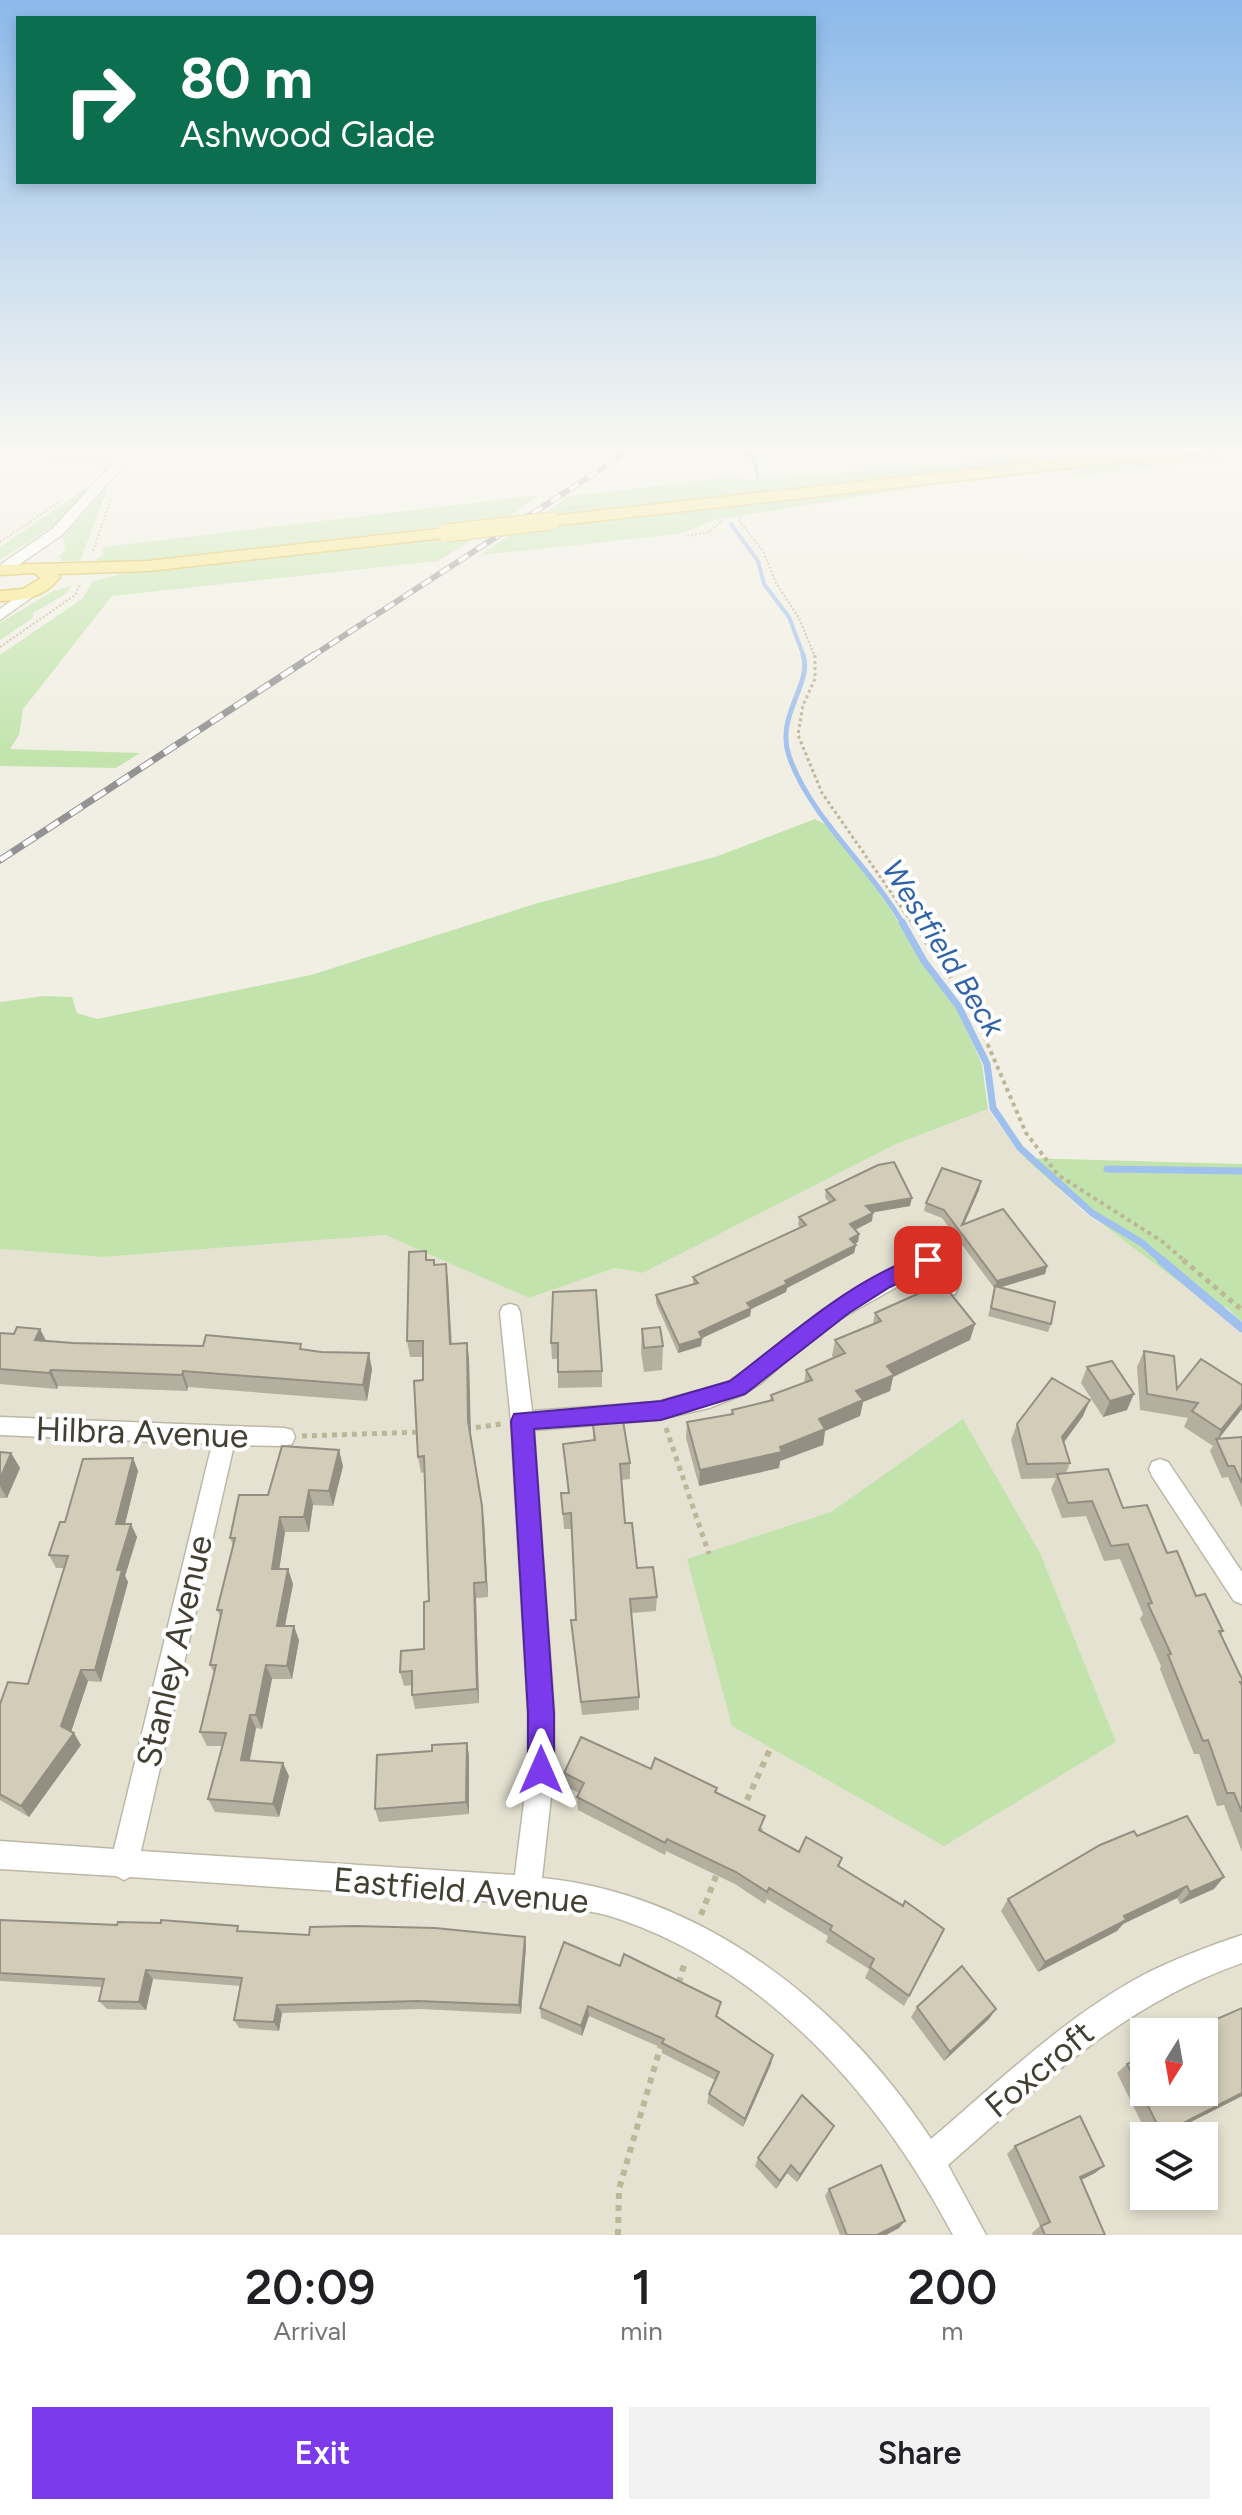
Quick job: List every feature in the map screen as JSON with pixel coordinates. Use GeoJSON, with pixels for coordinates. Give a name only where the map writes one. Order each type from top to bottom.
{"type":"FeatureCollection","features":[{"type":"Feature","properties":{"kind":"highway"},"geometry":{"type":"LineString","coordinates":[[0,596],[40,579],[281,551]]}},
{"type":"Feature","properties":{"kind":"highway"},"geometry":{"type":"LineString","coordinates":[[1,569],[40,579]]}},
{"type":"Feature","properties":{"kind":"street"},"geometry":{"type":"LineString","coordinates":[[1,569],[28,551]]}},
{"type":"Feature","properties":{"kind":"street"},"geometry":{"type":"LineString","coordinates":[[0,616],[40,579],[39,558],[44,551]]}},
{"type":"Feature","properties":{"kind":"street"},"geometry":{"type":"LineString","coordinates":[[910,1236],[948,1288]]}},
{"type":"Feature","properties":{"kind":"street"},"geometry":{"type":"LineString","coordinates":[[522,1421],[661,1410],[737,1388],[842,1307],[883,1281],[928,1260]]}},
{"type":"Feature","properties":{"kind":"street"},"geometry":{"type":"LineString","coordinates":[[510,1312],[522,1421],[541,1713],[541,1770],[527,1890]]}},
{"type":"Feature","properties":{"kind":"street","name":"Hilbra Avenue"},"geometry":{"type":"LineString","coordinates":[[0,1426],[284,1437]]}},
{"type":"Feature","properties":{"kind":"street","name":"Stanley Avenue"},"geometry":{"type":"LineString","coordinates":[[124,1866],[225,1435]]}},
{"type":"Feature","properties":{"kind":"street"},"geometry":{"type":"LineString","coordinates":[[1160,1469],[1242,1593]]}},
{"type":"Feature","properties":{"kind":"street","name":"Eastfield Avenue"},"geometry":{"type":"LineString","coordinates":[[0,1855],[124,1866],[527,1890],[572,1894],[620,1905],[693,1936],[750,1970],[846,2054],[929,2161],[970,2235]]}},
{"type":"Feature","properties":{"kind":"street","name":"Foxcroft"},"geometry":{"type":"LineString","coordinates":[[929,2161],[1086,2028],[1142,1990],[1209,1958],[1242,1949]]}},
{"type":"Feature","properties":{"kind":"path"},"geometry":{"type":"LineString","coordinates":[[763,551],[776,583],[799,618],[815,655],[815,679],[803,705],[798,735],[822,793],[972,1008],[1026,1133],[1058,1175],[1163,1242],[1242,1310]]}},
{"type":"Feature","properties":{"kind":"path"},"geometry":{"type":"LineString","coordinates":[[0,647],[75,595],[80,584]]}},
{"type":"Feature","properties":{"kind":"path"},"geometry":{"type":"LineString","coordinates":[[661,1410],[709,1554]]}},
{"type":"Feature","properties":{"kind":"path"},"geometry":{"type":"LineString","coordinates":[[459,1430],[522,1421]]}},
{"type":"Feature","properties":{"kind":"path"},"geometry":{"type":"LineString","coordinates":[[284,1437],[427,1431]]}},
{"type":"Feature","properties":{"kind":"path"},"geometry":{"type":"LineString","coordinates":[[740,1817],[771,1747]]}},
{"type":"Feature","properties":{"kind":"path"},"geometry":{"type":"LineString","coordinates":[[675,1995],[719,1867]]}},
{"type":"Feature","properties":{"kind":"path"},"geometry":{"type":"LineString","coordinates":[[618,2235],[619,2189],[662,2040]]}},
{"type":"Feature","properties":{"kind":"shaded area"},"geometry":{"type":"Polygon","coordinates":[[[988,1109],[1016,1149],[1086,1214],[1187,1284],[1242,1334],[1242,2235],[0,2235],[0,1249],[103,1257],[385,1235],[529,1298],[615,1268],[643,1273],[896,1144],[988,1109]]]}},
{"type":"Feature","properties":{"kind":"green space"},"geometry":{"type":"Polygon","coordinates":[[[0,551],[13,551],[0,560],[0,551]]]}},
{"type":"Feature","properties":{"kind":"green space"},"geometry":{"type":"Polygon","coordinates":[[[64,551],[84,551],[80,561],[63,561],[59,557],[64,551]]]}},
{"type":"Feature","properties":{"kind":"green space"},"geometry":{"type":"Polygon","coordinates":[[[103,551],[231,551],[102,565],[100,560],[93,561],[103,555],[103,551]]]}},
{"type":"Feature","properties":{"kind":"green space"},"geometry":{"type":"Polygon","coordinates":[[[321,551],[454,551],[438,561],[112,596],[23,709],[19,735],[10,749],[140,753],[116,768],[0,766],[0,655],[82,599],[93,581],[121,574],[321,551]]]}},
{"type":"Feature","properties":{"kind":"green space"},"geometry":{"type":"Polygon","coordinates":[[[486,551],[516,551],[481,555],[486,551]]]}},
{"type":"Feature","properties":{"kind":"green space"},"geometry":{"type":"Polygon","coordinates":[[[71,586],[67,593],[33,613],[33,618],[0,640],[0,623],[51,592],[71,586]]]}},
{"type":"Feature","properties":{"kind":"green space"},"geometry":{"type":"Polygon","coordinates":[[[815,819],[825,824],[880,892],[922,961],[956,1007],[982,1064],[988,1109],[896,1144],[643,1273],[615,1268],[529,1298],[385,1235],[103,1257],[0,1249],[0,1002],[44,996],[72,997],[77,1013],[97,1019],[311,975],[538,903],[715,857],[815,819]]]}},
{"type":"Feature","properties":{"kind":"green space"},"geometry":{"type":"Polygon","coordinates":[[[1025,1158],[1242,1164],[1242,1322],[1226,1307],[1216,1311],[1094,1218],[1025,1158]]]}},
{"type":"Feature","properties":{"kind":"green space"},"geometry":{"type":"Polygon","coordinates":[[[963,1419],[1040,1553],[1116,1742],[944,1846],[732,1726],[687,1559],[831,1512],[963,1419]]]}},
{"type":"Feature","properties":{"kind":"building"},"geometry":{"type":"Polygon","coordinates":[[[894,1162],[912,1198],[866,1206],[873,1213],[850,1224],[859,1234],[850,1239],[856,1245],[747,1303],[751,1308],[699,1332],[702,1338],[679,1345],[656,1295],[698,1283],[693,1277],[806,1225],[799,1217],[835,1200],[826,1190],[878,1165],[894,1162]]]}},
{"type":"Feature","properties":{"kind":"building"},"geometry":{"type":"Polygon","coordinates":[[[942,1168],[981,1181],[962,1225],[1003,1209],[1047,1266],[997,1281],[944,1210],[926,1203],[942,1168]]]}},
{"type":"Feature","properties":{"kind":"building"},"geometry":{"type":"Polygon","coordinates":[[[426,1251],[426,1260],[434,1260],[434,1265],[446,1264],[450,1344],[467,1343],[468,1421],[482,1506],[486,1582],[474,1583],[477,1689],[412,1695],[412,1671],[400,1672],[401,1651],[424,1649],[424,1602],[429,1601],[424,1456],[418,1457],[414,1381],[423,1380],[423,1341],[407,1341],[409,1252],[426,1251]]]}},
{"type":"Feature","properties":{"kind":"building"},"geometry":{"type":"Polygon","coordinates":[[[942,1283],[975,1324],[887,1366],[894,1375],[856,1391],[863,1400],[819,1419],[825,1429],[780,1447],[782,1452],[700,1470],[687,1422],[733,1414],[732,1410],[773,1400],[771,1395],[812,1380],[806,1370],[845,1353],[835,1340],[881,1321],[875,1313],[942,1283]]]}},
{"type":"Feature","properties":{"kind":"building"},"geometry":{"type":"Polygon","coordinates":[[[995,1286],[1055,1302],[1051,1324],[991,1308],[995,1286]]]}},
{"type":"Feature","properties":{"kind":"building"},"geometry":{"type":"Polygon","coordinates":[[[596,1290],[602,1371],[558,1372],[558,1343],[551,1343],[553,1292],[596,1290]]]}},
{"type":"Feature","properties":{"kind":"building"},"geometry":{"type":"Polygon","coordinates":[[[17,1327],[40,1329],[35,1340],[73,1343],[203,1346],[206,1335],[301,1344],[300,1349],[321,1352],[369,1353],[363,1385],[183,1371],[182,1375],[0,1369],[0,1333],[14,1334],[17,1327]]]}},
{"type":"Feature","properties":{"kind":"building"},"geometry":{"type":"Polygon","coordinates":[[[660,1327],[663,1346],[644,1348],[642,1329],[660,1327]]]}},
{"type":"Feature","properties":{"kind":"building"},"geometry":{"type":"Polygon","coordinates":[[[1144,1351],[1174,1356],[1177,1389],[1201,1359],[1242,1385],[1242,1404],[1221,1430],[1192,1411],[1198,1403],[1147,1394],[1144,1351]]]}},
{"type":"Feature","properties":{"kind":"building"},"geometry":{"type":"Polygon","coordinates":[[[1112,1361],[1134,1394],[1110,1401],[1087,1367],[1112,1361]]]}},
{"type":"Feature","properties":{"kind":"building"},"geometry":{"type":"Polygon","coordinates":[[[1052,1378],[1090,1400],[1062,1437],[1070,1463],[1027,1464],[1017,1424],[1052,1378]]]}},
{"type":"Feature","properties":{"kind":"building"},"geometry":{"type":"Polygon","coordinates":[[[623,1421],[630,1463],[620,1464],[625,1523],[632,1523],[637,1568],[653,1567],[657,1597],[630,1599],[639,1697],[581,1702],[571,1620],[576,1620],[571,1513],[563,1514],[561,1493],[569,1493],[563,1444],[595,1440],[593,1425],[623,1421]]]}},
{"type":"Feature","properties":{"kind":"building"},"geometry":{"type":"Polygon","coordinates":[[[1242,1437],[1242,1483],[1234,1466],[1228,1466],[1216,1439],[1242,1437]]]}},
{"type":"Feature","properties":{"kind":"building"},"geometry":{"type":"Polygon","coordinates":[[[282,1446],[339,1450],[329,1491],[309,1490],[304,1517],[280,1517],[272,1569],[288,1569],[277,1626],[294,1626],[287,1666],[266,1665],[256,1715],[250,1715],[241,1760],[283,1763],[273,1804],[208,1799],[226,1733],[200,1732],[216,1665],[210,1665],[222,1610],[217,1610],[235,1538],[230,1538],[239,1495],[268,1495],[282,1446]]]}},
{"type":"Feature","properties":{"kind":"building"},"geometry":{"type":"Polygon","coordinates":[[[0,1452],[11,1453],[0,1479],[0,1452]]]}},
{"type":"Feature","properties":{"kind":"building"},"geometry":{"type":"Polygon","coordinates":[[[133,1458],[116,1524],[131,1524],[117,1570],[122,1570],[95,1670],[81,1670],[61,1726],[74,1733],[21,1806],[0,1794],[0,1704],[8,1682],[28,1684],[68,1556],[49,1555],[60,1522],[65,1522],[83,1459],[133,1458]]]}},
{"type":"Feature","properties":{"kind":"building"},"geometry":{"type":"Polygon","coordinates":[[[1108,1469],[1123,1508],[1147,1505],[1167,1553],[1177,1551],[1196,1596],[1205,1594],[1242,1679],[1242,1812],[1234,1793],[1227,1793],[1208,1740],[1203,1741],[1168,1655],[1171,1654],[1148,1604],[1152,1603],[1128,1544],[1111,1546],[1092,1501],[1068,1503],[1057,1474],[1108,1469]]]}},
{"type":"Feature","properties":{"kind":"building"},"geometry":{"type":"Polygon","coordinates":[[[581,1737],[651,1769],[655,1758],[717,1788],[715,1792],[765,1816],[759,1830],[799,1852],[806,1837],[842,1858],[838,1866],[903,1906],[905,1901],[944,1929],[909,1996],[870,1967],[874,1959],[830,1930],[832,1926],[769,1888],[767,1892],[736,1872],[667,1839],[665,1843],[577,1797],[584,1783],[564,1773],[581,1737]]]}},
{"type":"Feature","properties":{"kind":"building"},"geometry":{"type":"Polygon","coordinates":[[[467,1743],[466,1802],[375,1809],[377,1755],[432,1751],[432,1745],[467,1743]]]}},
{"type":"Feature","properties":{"kind":"building"},"geometry":{"type":"Polygon","coordinates":[[[1187,1816],[1224,1877],[1190,1892],[1187,1886],[1124,1916],[1126,1920],[1045,1962],[1008,1899],[1100,1845],[1134,1831],[1137,1836],[1187,1816]]]}},
{"type":"Feature","properties":{"kind":"building"},"geometry":{"type":"Polygon","coordinates":[[[0,1920],[117,1925],[118,1922],[161,1923],[161,1920],[238,1926],[237,1931],[309,1935],[310,1927],[435,1928],[525,1937],[519,2005],[418,2001],[277,2005],[274,2022],[234,2020],[242,1978],[146,1970],[139,2002],[99,2001],[104,1979],[0,1973],[0,1920]]]}},
{"type":"Feature","properties":{"kind":"building"},"geometry":{"type":"Polygon","coordinates":[[[564,1942],[620,1966],[624,1954],[721,2002],[716,2016],[773,2055],[745,2119],[709,2094],[719,2072],[662,2043],[664,2039],[588,2006],[581,2026],[540,2008],[564,1942]]]}},
{"type":"Feature","properties":{"kind":"building"},"geometry":{"type":"Polygon","coordinates":[[[962,1966],[996,2009],[950,2052],[917,2007],[962,1966]]]}},
{"type":"Feature","properties":{"kind":"building"},"geometry":{"type":"Polygon","coordinates":[[[1242,2008],[1242,2093],[1218,2105],[1218,2018],[1242,2008]]]}},
{"type":"Feature","properties":{"kind":"building"},"geometry":{"type":"Polygon","coordinates":[[[802,2095],[834,2126],[800,2175],[791,2165],[780,2181],[758,2158],[802,2095]]]}},
{"type":"Feature","properties":{"kind":"building"},"geometry":{"type":"Polygon","coordinates":[[[1148,2106],[1217,2106],[1185,2122],[1156,2122],[1148,2106]]]}},
{"type":"Feature","properties":{"kind":"building"},"geometry":{"type":"Polygon","coordinates":[[[1080,2116],[1104,2166],[1080,2177],[1105,2235],[1045,2235],[1041,2226],[1050,2222],[1015,2146],[1080,2116]]]}},
{"type":"Feature","properties":{"kind":"building"},"geometry":{"type":"Polygon","coordinates":[[[881,2165],[905,2221],[877,2235],[847,2235],[829,2189],[881,2165]]]}},
{"type":"Feature","properties":{"kind":"waterway","name":"Westfield Beck"},"geometry":{"type":"LineString","coordinates":[[751,551],[758,561],[764,584],[789,617],[804,657]]}},
{"type":"Feature","properties":{"kind":"waterway","name":"Westfield Beck"},"geometry":{"type":"LineString","coordinates":[[803,655],[803,677],[787,727],[789,756],[811,801],[903,924]]}},
{"type":"Feature","properties":{"kind":"waterway","name":"Westfield Beck"},"geometry":{"type":"LineString","coordinates":[[902,922],[924,961],[959,1007],[987,1064],[993,1108],[1020,1148],[1092,1213],[1142,1243],[1164,1262]]}},
{"type":"Feature","properties":{"kind":"waterway"},"geometry":{"type":"LineString","coordinates":[[1107,1169],[1242,1171]]}},
{"type":"Feature","properties":{"kind":"waterway","name":"Westfield Beck"},"geometry":{"type":"LineString","coordinates":[[1161,1260],[1242,1328]]}},
{"type":"Feature","properties":{"kind":"railway"},"geometry":{"type":"LineString","coordinates":[[311,657],[474,551]]}},
{"type":"Feature","properties":{"kind":"railway"},"geometry":{"type":"LineString","coordinates":[[0,860],[314,655]]}},
{"type":"Feature","properties":{"kind":"route"},"geometry":{"type":"LineString","coordinates":[[541,1770],[541,1713],[522,1421],[661,1410],[737,1388],[842,1307],[883,1281],[928,1260]]}}]}
